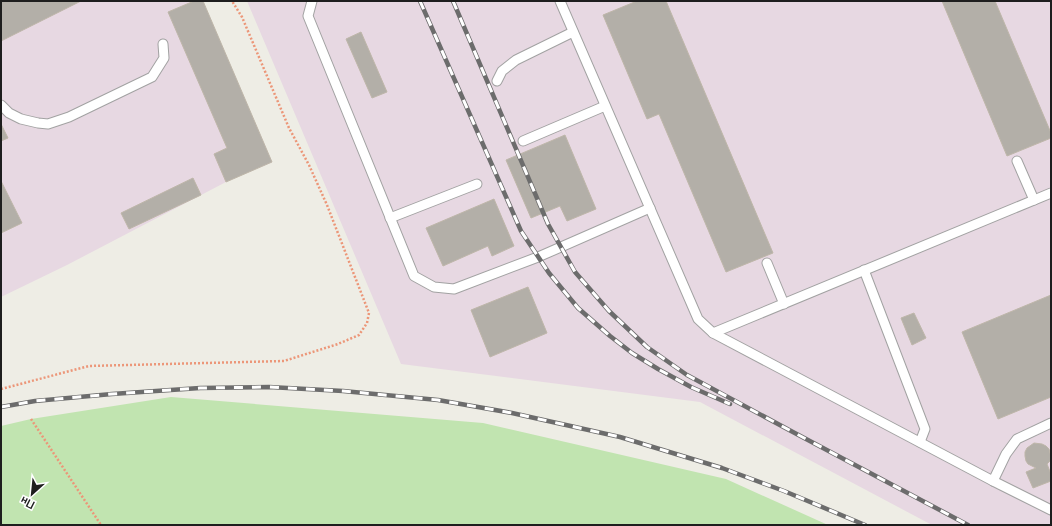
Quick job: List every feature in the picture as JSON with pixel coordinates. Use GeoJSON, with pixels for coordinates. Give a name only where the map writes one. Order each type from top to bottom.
{"type":"FeatureCollection","features":[{"type":"Feature","properties":{"kind":"lane"},"geometry":{"type":"LineString","coordinates":[[312,1],[308,16],[414,276],[434,287],[454,289],[538,257],[650,208]]}},
{"type":"Feature","properties":{"kind":"lane"},"geometry":{"type":"LineString","coordinates":[[560,1],[698,319],[713,333],[993,481],[1051,510]]}},
{"type":"Feature","properties":{"kind":"lane"},"geometry":{"type":"LineString","coordinates":[[497,81],[502,71],[516,60],[573,32]]}},
{"type":"Feature","properties":{"kind":"lane"},"geometry":{"type":"LineString","coordinates":[[1,105],[9,113],[21,119],[38,123],[48,124],[69,117],[152,77],[164,58],[163,44]]}},
{"type":"Feature","properties":{"kind":"lane"},"geometry":{"type":"LineString","coordinates":[[523,140],[605,106]]}},
{"type":"Feature","properties":{"kind":"lane"},"geometry":{"type":"LineString","coordinates":[[1017,161],[1034,200]]}},
{"type":"Feature","properties":{"kind":"lane"},"geometry":{"type":"LineString","coordinates":[[390,218],[477,184]]}},
{"type":"Feature","properties":{"kind":"lane"},"geometry":{"type":"LineString","coordinates":[[713,333],[1051,193]]}},
{"type":"Feature","properties":{"kind":"lane"},"geometry":{"type":"LineString","coordinates":[[767,264],[784,304]]}},
{"type":"Feature","properties":{"kind":"lane"},"geometry":{"type":"LineString","coordinates":[[864,270],[926,429],[920,442]]}},
{"type":"Feature","properties":{"kind":"lane"},"geometry":{"type":"LineString","coordinates":[[993,481],[1006,454],[1017,440],[1051,423]]}},
{"type":"Feature","properties":{"kind":"path"},"geometry":{"type":"LineString","coordinates":[[1,389],[89,366],[284,361],[338,344],[359,335],[367,323],[369,312],[327,205],[309,165],[289,128],[242,17],[232,1]]}},
{"type":"Feature","properties":{"kind":"path"},"geometry":{"type":"LineString","coordinates":[[30,419],[101,525]]}},
{"type":"Feature","properties":{"kind":"shaded area"},"geometry":{"type":"Polygon","coordinates":[[[1,1],[203,1],[272,162],[226,182],[67,265],[1,297],[1,1]]]}},
{"type":"Feature","properties":{"kind":"shaded area"},"geometry":{"type":"Polygon","coordinates":[[[247,1],[1051,1],[1051,525],[932,525],[700,402],[401,364],[247,1]]]}},
{"type":"Feature","properties":{"kind":"green space"},"geometry":{"type":"Polygon","coordinates":[[[171,397],[483,423],[726,479],[828,525],[1,525],[1,426],[31,419],[171,397]]]}},
{"type":"Feature","properties":{"kind":"building"},"geometry":{"type":"Polygon","coordinates":[[[1,1],[81,1],[1,41],[1,1]]]}},
{"type":"Feature","properties":{"kind":"building"},"geometry":{"type":"Polygon","coordinates":[[[194,1],[203,1],[272,162],[226,182],[214,154],[227,148],[168,12],[194,1]]]}},
{"type":"Feature","properties":{"kind":"building"},"geometry":{"type":"Polygon","coordinates":[[[637,1],[666,1],[773,253],[726,272],[659,114],[647,119],[603,15],[637,1]]]}},
{"type":"Feature","properties":{"kind":"building"},"geometry":{"type":"Polygon","coordinates":[[[942,1],[995,1],[1051,133],[1051,138],[1007,156],[942,1]]]}},
{"type":"Feature","properties":{"kind":"building"},"geometry":{"type":"Polygon","coordinates":[[[361,32],[387,92],[372,98],[346,39],[361,32]]]}},
{"type":"Feature","properties":{"kind":"building"},"geometry":{"type":"Polygon","coordinates":[[[1,124],[8,138],[1,141],[1,124]]]}},
{"type":"Feature","properties":{"kind":"building"},"geometry":{"type":"Polygon","coordinates":[[[565,135],[596,209],[567,221],[560,206],[531,218],[506,160],[565,135]]]}},
{"type":"Feature","properties":{"kind":"building"},"geometry":{"type":"Polygon","coordinates":[[[193,178],[201,195],[129,229],[121,213],[193,178]]]}},
{"type":"Feature","properties":{"kind":"building"},"geometry":{"type":"Polygon","coordinates":[[[1,181],[22,223],[1,233],[1,181]]]}},
{"type":"Feature","properties":{"kind":"building"},"geometry":{"type":"Polygon","coordinates":[[[494,199],[514,246],[492,256],[488,246],[443,266],[426,228],[494,199]]]}},
{"type":"Feature","properties":{"kind":"building"},"geometry":{"type":"Polygon","coordinates":[[[528,287],[547,333],[490,357],[471,310],[528,287]]]}},
{"type":"Feature","properties":{"kind":"building"},"geometry":{"type":"Polygon","coordinates":[[[1051,295],[1051,397],[998,419],[962,332],[1051,295]]]}},
{"type":"Feature","properties":{"kind":"building"},"geometry":{"type":"Polygon","coordinates":[[[914,313],[926,338],[912,345],[901,318],[914,313]]]}},
{"type":"Feature","properties":{"kind":"building"},"geometry":{"type":"Polygon","coordinates":[[[1034,443],[1042,444],[1049,449],[1051,457],[1047,464],[1051,474],[1051,481],[1033,488],[1026,472],[1036,468],[1028,464],[1026,461],[1025,452],[1027,448],[1034,443]]]}},
{"type":"Feature","properties":{"kind":"railway"},"geometry":{"type":"LineString","coordinates":[[420,1],[521,231],[549,273],[578,308],[632,353],[691,387],[730,404]]}},
{"type":"Feature","properties":{"kind":"railway"},"geometry":{"type":"LineString","coordinates":[[453,1],[548,224],[575,272],[609,311],[647,347],[687,375],[968,525]]}},
{"type":"Feature","properties":{"kind":"railway"},"geometry":{"type":"LineString","coordinates":[[1,407],[35,401],[200,388],[269,387],[343,391],[438,400],[512,413],[620,437],[722,468],[784,491],[865,525]]}}]}
